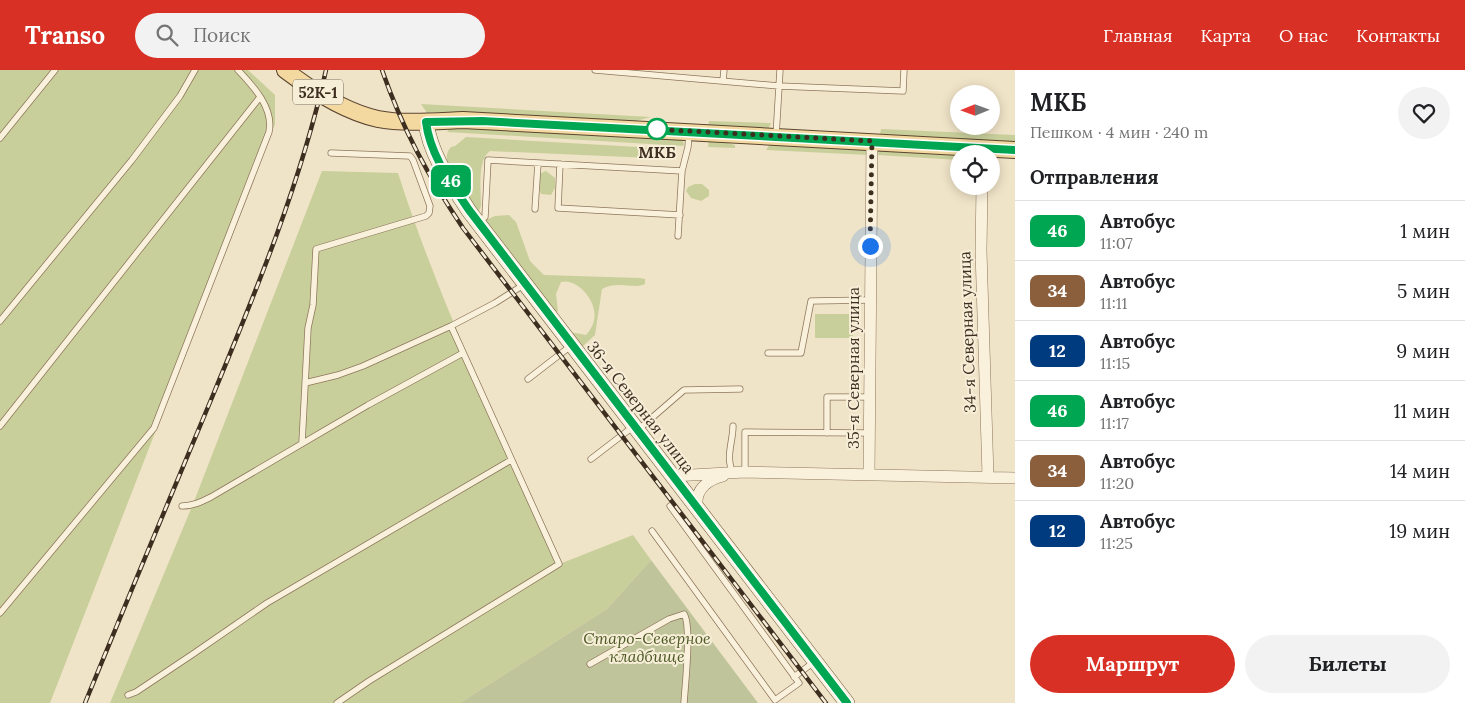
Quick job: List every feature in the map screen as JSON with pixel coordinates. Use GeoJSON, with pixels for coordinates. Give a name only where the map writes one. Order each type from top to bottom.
{"type":"FeatureCollection","features":[{"type":"Feature","properties":{"kind":"main road","name":"52К-1"},"geometry":{"type":"LineString","coordinates":[[285,70],[321,94],[354,111],[380,119],[426,122]]}},
{"type":"Feature","properties":{"kind":"main road"},"geometry":{"type":"LineString","coordinates":[[426,122],[463,120],[689,131],[872,141],[950,148]]}},
{"type":"Feature","properties":{"kind":"main road","name":"36-я Северная улица"},"geometry":{"type":"LineString","coordinates":[[426,122],[427,133],[433,151],[478,223],[847,703]]}},
{"type":"Feature","properties":{"kind":"main road"},"geometry":{"type":"LineString","coordinates":[[1000,150],[1015,150]]}},
{"type":"Feature","properties":{"kind":"street","name":"35-я Северная улица"},"geometry":{"type":"LineString","coordinates":[[869,474],[872,141]]}},
{"type":"Feature","properties":{"kind":"street","name":"34-я Северная улица"},"geometry":{"type":"LineString","coordinates":[[982,195],[981,251],[988,476]]}},
{"type":"Feature","properties":{"kind":"street"},"geometry":{"type":"LineString","coordinates":[[673,476],[745,472],[1015,478]]}},
{"type":"Feature","properties":{"kind":"street"},"geometry":{"type":"LineString","coordinates":[[697,507],[696,499],[700,490],[708,482],[733,473]]}},
{"type":"Feature","properties":{"kind":"lane"},"geometry":{"type":"LineString","coordinates":[[0,138],[55,70]]}},
{"type":"Feature","properties":{"kind":"lane"},"geometry":{"type":"LineString","coordinates":[[0,321],[132,160],[180,96],[195,70]]}},
{"type":"Feature","properties":{"kind":"lane"},"geometry":{"type":"LineString","coordinates":[[0,613],[154,428],[270,132],[271,124],[268,113],[260,97],[238,70]]}},
{"type":"Feature","properties":{"kind":"lane"},"geometry":{"type":"LineString","coordinates":[[595,70],[644,72],[779,86],[903,91],[904,70]]}},
{"type":"Feature","properties":{"kind":"lane"},"geometry":{"type":"LineString","coordinates":[[723,81],[724,70]]}},
{"type":"Feature","properties":{"kind":"lane"},"geometry":{"type":"LineString","coordinates":[[776,136],[780,70]]}},
{"type":"Feature","properties":{"kind":"lane"},"geometry":{"type":"LineString","coordinates":[[0,426],[260,97]]}},
{"type":"Feature","properties":{"kind":"lane"},"geometry":{"type":"LineString","coordinates":[[678,236],[682,171],[688,147],[689,131]]}},
{"type":"Feature","properties":{"kind":"lane"},"geometry":{"type":"LineString","coordinates":[[302,443],[316,249],[426,216],[429,213],[430,206],[410,156],[332,153]]}},
{"type":"Feature","properties":{"kind":"lane"},"geometry":{"type":"LineString","coordinates":[[478,223],[485,217],[488,160],[682,171]]}},
{"type":"Feature","properties":{"kind":"lane"},"geometry":{"type":"LineString","coordinates":[[535,209],[538,163]]}},
{"type":"Feature","properties":{"kind":"lane"},"geometry":{"type":"LineString","coordinates":[[560,164],[558,208],[680,215]]}},
{"type":"Feature","properties":{"kind":"lane"},"geometry":{"type":"LineString","coordinates":[[305,383],[338,375],[363,366],[451,326],[495,303],[525,284]]}},
{"type":"Feature","properties":{"kind":"lane"},"geometry":{"type":"LineString","coordinates":[[768,353],[801,353],[811,300],[870,300]]}},
{"type":"Feature","properties":{"kind":"lane"},"geometry":{"type":"LineString","coordinates":[[337,703],[369,680],[559,564],[451,326]]}},
{"type":"Feature","properties":{"kind":"lane"},"geometry":{"type":"LineString","coordinates":[[528,379],[572,345]]}},
{"type":"Feature","properties":{"kind":"lane"},"geometry":{"type":"LineString","coordinates":[[182,506],[189,506],[205,500],[302,443],[463,353]]}},
{"type":"Feature","properties":{"kind":"lane"},"geometry":{"type":"LineString","coordinates":[[591,459],[684,390],[740,389]]}},
{"type":"Feature","properties":{"kind":"lane"},"geometry":{"type":"LineString","coordinates":[[827,433],[827,397],[870,397]]}},
{"type":"Feature","properties":{"kind":"lane"},"geometry":{"type":"LineString","coordinates":[[733,426],[729,460],[733,473]]}},
{"type":"Feature","properties":{"kind":"lane"},"geometry":{"type":"LineString","coordinates":[[745,472],[745,432],[869,433]]}},
{"type":"Feature","properties":{"kind":"lane"},"geometry":{"type":"LineString","coordinates":[[128,694],[136,692],[267,603],[511,460]]}},
{"type":"Feature","properties":{"kind":"lane"},"geometry":{"type":"LineString","coordinates":[[652,532],[775,700],[799,683],[670,506]]}},
{"type":"Feature","properties":{"kind":"lane"},"geometry":{"type":"LineString","coordinates":[[590,664],[669,619],[684,614],[687,617],[688,630],[684,703]]}},
{"type":"Feature","properties":{"kind":"lane"},"geometry":{"type":"LineString","coordinates":[[794,676],[815,661]]}},
{"type":"Feature","properties":{"kind":"green space"},"geometry":{"type":"Polygon","coordinates":[[[0,70],[248,70],[275,95],[275,124],[50,703],[0,703],[0,70]]]}},
{"type":"Feature","properties":{"kind":"green space"},"geometry":{"type":"Polygon","coordinates":[[[421,104],[651,117],[632,122],[427,113],[421,104]]]}},
{"type":"Feature","properties":{"kind":"green space"},"geometry":{"type":"Polygon","coordinates":[[[709,121],[771,123],[768,130],[708,128],[709,121]]]}},
{"type":"Feature","properties":{"kind":"green space"},"geometry":{"type":"Polygon","coordinates":[[[451,127],[682,139],[684,144],[683,146],[447,132],[451,127]]]}},
{"type":"Feature","properties":{"kind":"green space"},"geometry":{"type":"Polygon","coordinates":[[[881,129],[950,132],[950,135],[1015,135],[1015,141],[1002,143],[880,135],[881,129]]]}},
{"type":"Feature","properties":{"kind":"green space"},"geometry":{"type":"Polygon","coordinates":[[[466,137],[656,148],[659,150],[659,155],[650,158],[490,151],[486,155],[481,168],[481,206],[479,211],[474,212],[454,180],[447,161],[447,153],[451,147],[466,137]]]}},
{"type":"Feature","properties":{"kind":"green space"},"geometry":{"type":"Polygon","coordinates":[[[709,138],[735,145],[735,148],[708,147],[709,138]]]}},
{"type":"Feature","properties":{"kind":"green space"},"geometry":{"type":"Polygon","coordinates":[[[770,144],[864,148],[868,155],[766,150],[770,144]]]}},
{"type":"Feature","properties":{"kind":"green space"},"geometry":{"type":"Polygon","coordinates":[[[880,149],[950,153],[950,159],[877,155],[880,149]]]}},
{"type":"Feature","properties":{"kind":"green space"},"geometry":{"type":"Polygon","coordinates":[[[322,171],[398,173],[453,322],[562,563],[633,535],[651,560],[607,609],[460,703],[110,703],[193,504],[322,171]]]}},
{"type":"Feature","properties":{"kind":"green space"},"geometry":{"type":"Polygon","coordinates":[[[546,171],[555,178],[555,188],[551,195],[541,194],[539,187],[539,177],[546,171]]]}},
{"type":"Feature","properties":{"kind":"green space"},"geometry":{"type":"Polygon","coordinates":[[[702,184],[709,190],[709,196],[701,201],[691,198],[686,191],[688,187],[702,184]]]}},
{"type":"Feature","properties":{"kind":"green space"},"geometry":{"type":"Polygon","coordinates":[[[509,215],[516,222],[530,261],[544,275],[640,278],[645,279],[645,284],[640,286],[614,285],[602,289],[595,335],[582,347],[570,332],[586,335],[590,330],[594,314],[590,299],[577,285],[566,281],[561,282],[556,294],[558,311],[555,314],[485,224],[486,220],[495,216],[509,215]]]}},
{"type":"Feature","properties":{"kind":"green space"},"geometry":{"type":"Polygon","coordinates":[[[815,314],[853,314],[853,338],[815,338],[815,314]]]}},
{"type":"Feature","properties":{"kind":"green space","name":"Старо-Северное кладбище"},"geometry":{"type":"Polygon","coordinates":[[[651,560],[758,703],[460,703],[607,609],[651,560]]]}},
{"type":"Feature","properties":{"kind":"railway"},"geometry":{"type":"LineString","coordinates":[[85,703],[277,235],[304,153],[326,70]]}},
{"type":"Feature","properties":{"kind":"railway"},"geometry":{"type":"LineString","coordinates":[[382,70],[417,152],[463,228],[826,703]]}},
{"type":"Feature","properties":{"kind":"bus line","name":"46"},"geometry":{"type":"LineString","coordinates":[[847,703],[469,210],[433,151],[427,133],[426,122],[463,120],[1015,150]]}},
{"type":"Feature","properties":{"kind":"place","name":"МКБ"},"geometry":{"type":"Point","coordinates":[657,129]}},
{"type":"Feature","properties":{"kind":"route"},"geometry":{"type":"LineString","coordinates":[[657,129],[651,129],[872,141],[870,246]]}}]}
